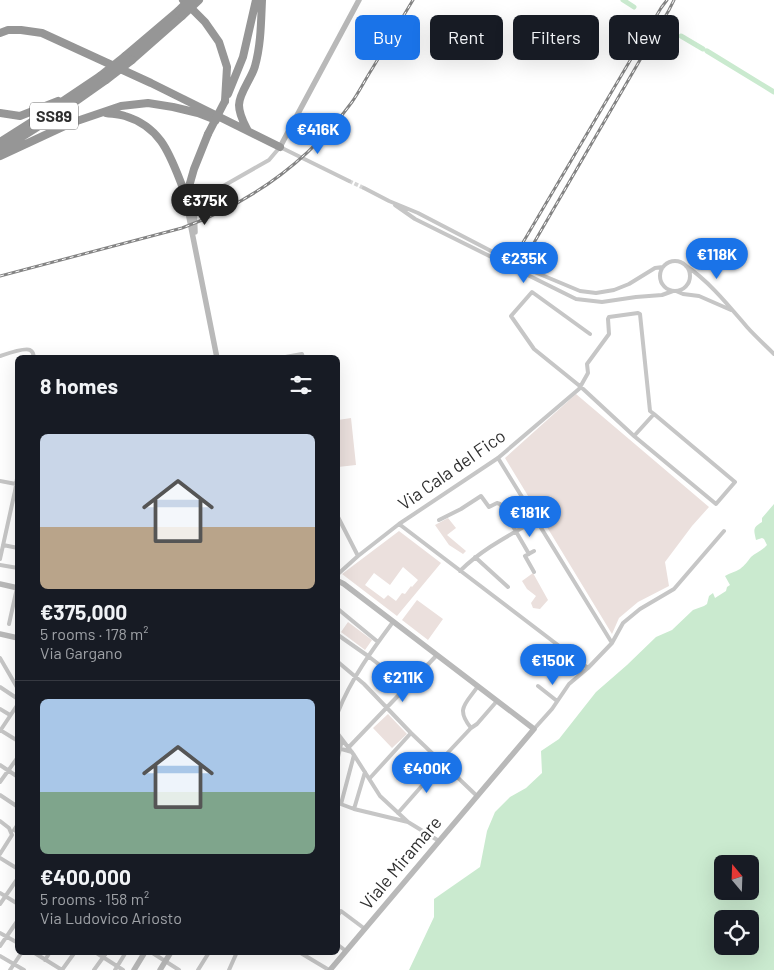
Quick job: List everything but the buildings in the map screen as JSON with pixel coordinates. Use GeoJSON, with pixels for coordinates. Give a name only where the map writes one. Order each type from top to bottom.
{"type":"FeatureCollection","features":[{"type":"Feature","properties":{"kind":"highway"},"geometry":{"type":"LineString","coordinates":[[183,0],[204,22],[219,42],[227,67],[225,101]]}},
{"type":"Feature","properties":{"kind":"highway","name":"SS89"},"geometry":{"type":"LineString","coordinates":[[180,14],[189,0]]}},
{"type":"Feature","properties":{"kind":"highway","name":"SS89"},"geometry":{"type":"LineString","coordinates":[[0,151],[54,116],[129,58],[199,0]]}},
{"type":"Feature","properties":{"kind":"highway"},"geometry":{"type":"LineString","coordinates":[[191,191],[193,173],[208,134],[225,101],[243,57],[256,0]]}},
{"type":"Feature","properties":{"kind":"highway"},"geometry":{"type":"LineString","coordinates":[[248,131],[242,118],[239,104],[243,91],[254,70],[258,55],[262,0]]}},
{"type":"Feature","properties":{"kind":"highway"},"geometry":{"type":"LineString","coordinates":[[0,32],[21,30],[42,34],[151,83],[280,146]]}},
{"type":"Feature","properties":{"kind":"highway","name":"SS89"},"geometry":{"type":"LineString","coordinates":[[0,142],[76,93],[103,78]]}},
{"type":"Feature","properties":{"kind":"highway"},"geometry":{"type":"LineString","coordinates":[[0,113],[20,116],[76,93]]}},
{"type":"Feature","properties":{"kind":"highway"},"geometry":{"type":"LineString","coordinates":[[104,112],[121,106],[148,103],[173,107],[198,113],[280,146]]}},
{"type":"Feature","properties":{"kind":"highway","name":"SS89"},"geometry":{"type":"LineString","coordinates":[[0,156],[71,123],[104,112],[124,116],[145,125],[160,138],[191,191]]}},
{"type":"Feature","properties":{"kind":"street"},"geometry":{"type":"LineString","coordinates":[[186,202],[190,204],[196,202],[269,160],[280,146],[359,0]]}},
{"type":"Feature","properties":{"kind":"street"},"geometry":{"type":"LineString","coordinates":[[280,146],[349,181]]}},
{"type":"Feature","properties":{"kind":"street"},"geometry":{"type":"LineString","coordinates":[[364,188],[389,201],[418,212],[518,264],[580,291],[596,293],[614,290],[629,284],[655,268],[674,261],[681,262],[697,273],[748,329],[774,354]]}},
{"type":"Feature","properties":{"kind":"street"},"geometry":{"type":"LineString","coordinates":[[215,191],[191,191],[184,197],[215,355]]}},
{"type":"Feature","properties":{"kind":"street"},"geometry":{"type":"LineString","coordinates":[[191,191],[199,195],[196,202],[195,249]]}},
{"type":"Feature","properties":{"kind":"street"},"geometry":{"type":"LineString","coordinates":[[389,201],[415,219],[576,299],[602,302],[636,296],[662,295],[684,288],[689,282],[690,274],[686,266]]}},
{"type":"Feature","properties":{"kind":"street"},"geometry":{"type":"LineString","coordinates":[[662,267],[660,280],[669,290],[698,296],[733,311]]}},
{"type":"Feature","properties":{"kind":"street"},"geometry":{"type":"LineString","coordinates":[[581,386],[588,373],[587,364],[609,334],[608,319],[613,316],[640,314],[650,411],[735,482],[716,504],[634,436],[581,386],[534,349],[511,316],[532,292],[590,334]]}},
{"type":"Feature","properties":{"kind":"street"},"geometry":{"type":"LineString","coordinates":[[0,356],[27,349],[31,350],[34,355]]}},
{"type":"Feature","properties":{"kind":"street","name":"Via Cala del Fico"},"geometry":{"type":"LineString","coordinates":[[340,572],[399,524],[498,458],[581,386]]}},
{"type":"Feature","properties":{"kind":"street"},"geometry":{"type":"LineString","coordinates":[[634,436],[654,414]]}},
{"type":"Feature","properties":{"kind":"street"},"geometry":{"type":"LineString","coordinates":[[498,458],[612,643]]}},
{"type":"Feature","properties":{"kind":"street"},"geometry":{"type":"LineString","coordinates":[[0,481],[15,484]]}},
{"type":"Feature","properties":{"kind":"street"},"geometry":{"type":"LineString","coordinates":[[0,560],[15,495]]}},
{"type":"Feature","properties":{"kind":"street"},"geometry":{"type":"LineString","coordinates":[[439,520],[462,509],[481,496],[489,507],[497,503],[500,504],[529,554]]}},
{"type":"Feature","properties":{"kind":"street"},"geometry":{"type":"LineString","coordinates":[[460,571],[475,557],[536,520]]}},
{"type":"Feature","properties":{"kind":"street"},"geometry":{"type":"LineString","coordinates":[[340,522],[358,556]]}},
{"type":"Feature","properties":{"kind":"street"},"geometry":{"type":"LineString","coordinates":[[399,524],[588,668]]}},
{"type":"Feature","properties":{"kind":"street"},"geometry":{"type":"LineString","coordinates":[[340,582],[534,729],[552,709],[569,684],[588,668],[612,643],[623,623],[640,609],[674,589],[724,531]]}},
{"type":"Feature","properties":{"kind":"street"},"geometry":{"type":"LineString","coordinates":[[3,545],[15,547]]}},
{"type":"Feature","properties":{"kind":"street"},"geometry":{"type":"LineString","coordinates":[[534,551],[525,556],[534,572]]}},
{"type":"Feature","properties":{"kind":"street"},"geometry":{"type":"LineString","coordinates":[[475,557],[508,587]]}},
{"type":"Feature","properties":{"kind":"street"},"geometry":{"type":"LineString","coordinates":[[0,565],[15,568]]}},
{"type":"Feature","properties":{"kind":"street"},"geometry":{"type":"LineString","coordinates":[[0,584],[15,588]]}},
{"type":"Feature","properties":{"kind":"street"},"geometry":{"type":"LineString","coordinates":[[8,624],[15,596]]}},
{"type":"Feature","properties":{"kind":"street"},"geometry":{"type":"LineString","coordinates":[[340,611],[378,642]]}},
{"type":"Feature","properties":{"kind":"street"},"geometry":{"type":"LineString","coordinates":[[340,707],[368,656],[393,622]]}},
{"type":"Feature","properties":{"kind":"street"},"geometry":{"type":"LineString","coordinates":[[0,634],[15,637]]}},
{"type":"Feature","properties":{"kind":"street"},"geometry":{"type":"LineString","coordinates":[[340,636],[407,686]]}},
{"type":"Feature","properties":{"kind":"street"},"geometry":{"type":"LineString","coordinates":[[349,747],[437,655]]}},
{"type":"Feature","properties":{"kind":"street"},"geometry":{"type":"LineString","coordinates":[[0,658],[15,684]]}},
{"type":"Feature","properties":{"kind":"street"},"geometry":{"type":"LineString","coordinates":[[340,664],[356,676],[411,734],[477,796]]}},
{"type":"Feature","properties":{"kind":"street"},"geometry":{"type":"LineString","coordinates":[[471,728],[462,714],[463,707],[478,686]]}},
{"type":"Feature","properties":{"kind":"street"},"geometry":{"type":"LineString","coordinates":[[538,686],[557,701]]}},
{"type":"Feature","properties":{"kind":"street"},"geometry":{"type":"LineString","coordinates":[[0,687],[15,697]]}},
{"type":"Feature","properties":{"kind":"street"},"geometry":{"type":"LineString","coordinates":[[398,813],[471,728],[477,724],[497,701]]}},
{"type":"Feature","properties":{"kind":"street"},"geometry":{"type":"LineString","coordinates":[[15,708],[0,730],[15,739]]}},
{"type":"Feature","properties":{"kind":"street"},"geometry":{"type":"LineString","coordinates":[[0,709],[10,715]]}},
{"type":"Feature","properties":{"kind":"street","name":"Viale Miramare"},"geometry":{"type":"LineString","coordinates":[[329,970],[534,729]]}},
{"type":"Feature","properties":{"kind":"street"},"geometry":{"type":"LineString","coordinates":[[370,778],[411,734]]}},
{"type":"Feature","properties":{"kind":"street"},"geometry":{"type":"LineString","coordinates":[[340,737],[366,772],[380,796],[408,822],[439,841]]}},
{"type":"Feature","properties":{"kind":"street"},"geometry":{"type":"LineString","coordinates":[[340,746],[342,740]]}},
{"type":"Feature","properties":{"kind":"street"},"geometry":{"type":"LineString","coordinates":[[340,749],[353,753]]}},
{"type":"Feature","properties":{"kind":"street"},"geometry":{"type":"LineString","coordinates":[[340,800],[353,753]]}},
{"type":"Feature","properties":{"kind":"street"},"geometry":{"type":"LineString","coordinates":[[0,782],[15,761]]}},
{"type":"Feature","properties":{"kind":"street"},"geometry":{"type":"LineString","coordinates":[[0,765],[15,775]]}},
{"type":"Feature","properties":{"kind":"street"},"geometry":{"type":"LineString","coordinates":[[354,809],[366,772]]}},
{"type":"Feature","properties":{"kind":"street"},"geometry":{"type":"LineString","coordinates":[[0,795],[15,805]]}},
{"type":"Feature","properties":{"kind":"street"},"geometry":{"type":"LineString","coordinates":[[340,804],[408,822]]}},
{"type":"Feature","properties":{"kind":"street"},"geometry":{"type":"LineString","coordinates":[[0,822],[10,828],[12,835],[0,854]]}},
{"type":"Feature","properties":{"kind":"street"},"geometry":{"type":"LineString","coordinates":[[0,858],[15,867]]}},
{"type":"Feature","properties":{"kind":"street"},"geometry":{"type":"LineString","coordinates":[[0,904],[15,882]]}},
{"type":"Feature","properties":{"kind":"street"},"geometry":{"type":"LineString","coordinates":[[0,893],[15,902]]}},
{"type":"Feature","properties":{"kind":"street"},"geometry":{"type":"LineString","coordinates":[[340,912],[341,911],[365,929]]}},
{"type":"Feature","properties":{"kind":"street"},"geometry":{"type":"LineString","coordinates":[[0,946],[15,924]]}},
{"type":"Feature","properties":{"kind":"street"},"geometry":{"type":"LineString","coordinates":[[0,932],[15,941]]}},
{"type":"Feature","properties":{"kind":"street"},"geometry":{"type":"LineString","coordinates":[[340,946],[346,951]]}},
{"type":"Feature","properties":{"kind":"street"},"geometry":{"type":"LineString","coordinates":[[10,970],[20,955]]}},
{"type":"Feature","properties":{"kind":"street"},"geometry":{"type":"LineString","coordinates":[[38,955],[62,970],[73,955]]}},
{"type":"Feature","properties":{"kind":"street"},"geometry":{"type":"LineString","coordinates":[[45,960],[48,955]]}},
{"type":"Feature","properties":{"kind":"street"},"geometry":{"type":"LineString","coordinates":[[99,955],[116,968],[122,970]]}},
{"type":"Feature","properties":{"kind":"street"},"geometry":{"type":"LineString","coordinates":[[94,970],[105,955]]}},
{"type":"Feature","properties":{"kind":"street"},"geometry":{"type":"LineString","coordinates":[[116,968],[124,955]]}},
{"type":"Feature","properties":{"kind":"street"},"geometry":{"type":"LineString","coordinates":[[134,970],[144,955]]}},
{"type":"Feature","properties":{"kind":"street"},"geometry":{"type":"LineString","coordinates":[[156,955],[180,970]]}},
{"type":"Feature","properties":{"kind":"street"},"geometry":{"type":"LineString","coordinates":[[160,970],[169,955]]}},
{"type":"Feature","properties":{"kind":"street"},"geometry":{"type":"LineString","coordinates":[[198,970],[207,955]]}},
{"type":"Feature","properties":{"kind":"street"},"geometry":{"type":"LineString","coordinates":[[229,970],[236,955]]}},
{"type":"Feature","properties":{"kind":"street"},"geometry":{"type":"LineString","coordinates":[[304,955],[329,970]]}},
{"type":"Feature","properties":{"kind":"street"},"geometry":{"type":"LineString","coordinates":[[0,956],[24,970]]}},
{"type":"Feature","properties":{"kind":"shaded area"},"geometry":{"type":"Polygon","coordinates":[[[576,394],[709,507],[665,562],[669,586],[638,602],[619,618],[612,634],[505,458],[576,394]]]}},
{"type":"Feature","properties":{"kind":"shaded area"},"geometry":{"type":"Polygon","coordinates":[[[351,418],[356,465],[340,467],[340,420],[351,418]]]}},
{"type":"Feature","properties":{"kind":"shaded area"},"geometry":{"type":"Polygon","coordinates":[[[774,504],[774,970],[409,970],[434,917],[434,899],[480,867],[487,831],[495,812],[510,797],[526,788],[542,773],[541,751],[559,739],[596,692],[656,637],[672,630],[693,610],[707,604],[709,596],[713,593],[715,598],[726,591],[730,585],[725,576],[740,569],[751,557],[767,545],[762,538],[756,540],[755,528],[762,522],[762,518],[774,504]]]}},
{"type":"Feature","properties":{"kind":"shaded area"},"geometry":{"type":"Polygon","coordinates":[[[448,518],[456,528],[447,535],[466,551],[463,554],[449,545],[435,525],[448,518]]]}},
{"type":"Feature","properties":{"kind":"shaded area"},"geometry":{"type":"Polygon","coordinates":[[[399,531],[441,563],[397,616],[342,574],[399,531]],[[403,567],[390,585],[374,573],[365,585],[384,599],[388,595],[396,601],[402,593],[405,594],[418,580],[403,567]]]}},
{"type":"Feature","properties":{"kind":"shaded area"},"geometry":{"type":"Polygon","coordinates":[[[533,573],[548,600],[540,609],[533,608],[531,603],[536,596],[527,589],[522,581],[533,573]]]}},
{"type":"Feature","properties":{"kind":"shaded area"},"geometry":{"type":"Polygon","coordinates":[[[417,600],[443,619],[428,640],[402,620],[417,600]]]}},
{"type":"Feature","properties":{"kind":"shaded area"},"geometry":{"type":"Polygon","coordinates":[[[348,622],[372,640],[365,650],[341,632],[348,622]]]}},
{"type":"Feature","properties":{"kind":"shaded area"},"geometry":{"type":"Polygon","coordinates":[[[388,714],[407,734],[392,748],[373,728],[388,714]]]}},
{"type":"Feature","properties":{"kind":"waterway"},"geometry":{"type":"LineString","coordinates":[[623,0],[634,7]]}},
{"type":"Feature","properties":{"kind":"waterway"},"geometry":{"type":"LineString","coordinates":[[681,36],[703,49]]}},
{"type":"Feature","properties":{"kind":"waterway"},"geometry":{"type":"LineString","coordinates":[[707,51],[774,92]]}},
{"type":"Feature","properties":{"kind":"tunnel"},"geometry":{"type":"LineString","coordinates":[[349,181],[364,188]]}},
{"type":"Feature","properties":{"kind":"railway"},"geometry":{"type":"LineString","coordinates":[[0,276],[182,228],[207,218],[254,193],[297,161],[335,123],[355,98],[413,0]]}},
{"type":"Feature","properties":{"kind":"railway"},"geometry":{"type":"LineString","coordinates":[[515,256],[667,0]]}},
{"type":"Feature","properties":{"kind":"railway"},"geometry":{"type":"LineString","coordinates":[[524,260],[674,0]]}}]}
